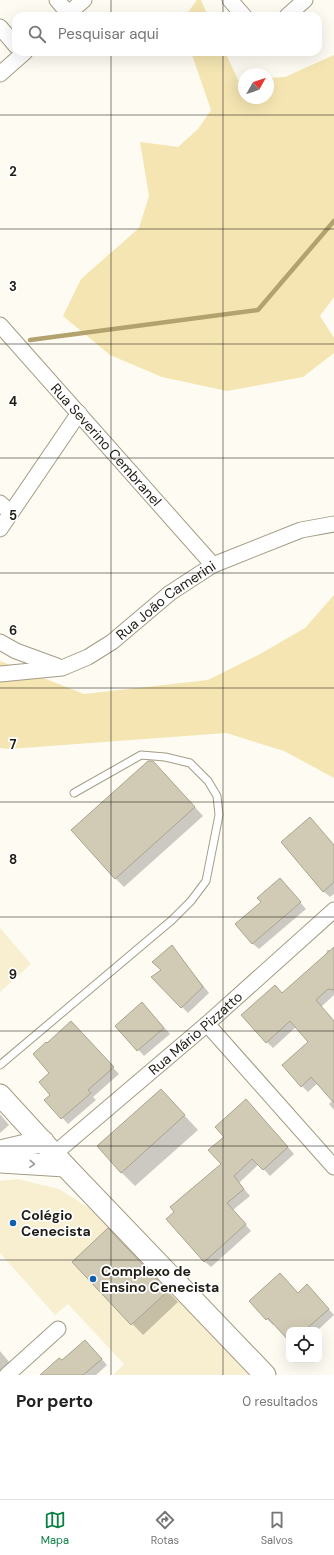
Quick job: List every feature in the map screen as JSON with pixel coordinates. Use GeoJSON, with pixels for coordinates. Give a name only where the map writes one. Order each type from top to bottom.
{"type":"FeatureCollection","features":[{"type":"Feature","properties":{"kind":"street"},"geometry":{"type":"LineString","coordinates":[[57,0],[65,12]]}},
{"type":"Feature","properties":{"kind":"street"},"geometry":{"type":"LineString","coordinates":[[70,12],[84,0]]}},
{"type":"Feature","properties":{"kind":"street"},"geometry":{"type":"LineString","coordinates":[[230,0],[240,12]]}},
{"type":"Feature","properties":{"kind":"street"},"geometry":{"type":"LineString","coordinates":[[292,12],[305,0]]}},
{"type":"Feature","properties":{"kind":"street"},"geometry":{"type":"LineString","coordinates":[[0,27],[12,41]]}},
{"type":"Feature","properties":{"kind":"street"},"geometry":{"type":"LineString","coordinates":[[0,74],[16,56]]}},
{"type":"Feature","properties":{"kind":"street","name":"Rua Severino Cembranel"},"geometry":{"type":"LineString","coordinates":[[0,325],[213,565]]}},
{"type":"Feature","properties":{"kind":"street"},"geometry":{"type":"LineString","coordinates":[[0,530],[79,413]]}},
{"type":"Feature","properties":{"kind":"street"},"geometry":{"type":"LineString","coordinates":[[0,503],[11,513]]}},
{"type":"Feature","properties":{"kind":"street","name":"Rua João Camerini"},"geometry":{"type":"LineString","coordinates":[[0,674],[62,668],[88,657],[112,642],[170,593],[213,565],[301,530],[334,524]]}},
{"type":"Feature","properties":{"kind":"street"},"geometry":{"type":"LineString","coordinates":[[0,642],[16,651],[62,668]]}},
{"type":"Feature","properties":{"kind":"street","name":"Rua Mário Pizzatto"},"geometry":{"type":"LineString","coordinates":[[54,1154],[207,1024],[334,910]]}},
{"type":"Feature","properties":{"kind":"street"},"geometry":{"type":"LineString","coordinates":[[207,1024],[334,1167]]}},
{"type":"Feature","properties":{"kind":"street"},"geometry":{"type":"LineString","coordinates":[[0,1095],[54,1154],[265,1375]]}},
{"type":"Feature","properties":{"kind":"street"},"geometry":{"type":"LineString","coordinates":[[0,1150],[54,1154]]}},
{"type":"Feature","properties":{"kind":"street"},"geometry":{"type":"LineString","coordinates":[[0,1162],[54,1154]]}},
{"type":"Feature","properties":{"kind":"street"},"geometry":{"type":"LineString","coordinates":[[6,1375],[58,1329]]}},
{"type":"Feature","properties":{"kind":"lane"},"geometry":{"type":"LineString","coordinates":[[0,1065],[172,920],[191,901],[206,881],[219,815],[217,796],[208,781],[190,763],[165,757],[142,756],[74,793]]}},
{"type":"Feature","properties":{"kind":"shaded area"},"geometry":{"type":"Polygon","coordinates":[[[197,0],[201,0],[206,12],[188,12],[197,0]]]}},
{"type":"Feature","properties":{"kind":"shaded area"},"geometry":{"type":"Polygon","coordinates":[[[334,55],[334,297],[320,316],[334,338],[334,353],[303,377],[227,391],[162,377],[110,355],[63,316],[81,279],[139,228],[149,196],[140,142],[178,147],[198,129],[211,110],[192,56],[227,56],[238,80],[238,104],[274,104],[274,78],[285,77],[334,55]]]}},
{"type":"Feature","properties":{"kind":"shaded area"},"geometry":{"type":"Polygon","coordinates":[[[334,595],[334,778],[284,751],[226,733],[9,749],[0,748],[0,661],[84,694],[208,680],[260,654],[305,628],[334,595]]]}},
{"type":"Feature","properties":{"kind":"shaded area"},"geometry":{"type":"Polygon","coordinates":[[[0,928],[31,964],[0,992],[0,928]]]}},
{"type":"Feature","properties":{"kind":"shaded area","name":"Complexo de Ensino Cenecista"},"geometry":{"type":"Polygon","coordinates":[[[18,1179],[59,1189],[105,1218],[253,1375],[113,1375],[124,1364],[68,1304],[55,1315],[0,1253],[0,1181],[18,1179]]]}},
{"type":"Feature","properties":{"kind":"building"},"geometry":{"type":"Polygon","coordinates":[[[148,761],[153,761],[195,807],[115,879],[71,830],[148,761]]]}},
{"type":"Feature","properties":{"kind":"building"},"geometry":{"type":"Polygon","coordinates":[[[310,817],[334,845],[334,882],[323,892],[281,842],[310,817]]]}},
{"type":"Feature","properties":{"kind":"building"},"geometry":{"type":"Polygon","coordinates":[[[280,878],[301,902],[252,944],[235,924],[261,902],[257,898],[280,878]]]}},
{"type":"Feature","properties":{"kind":"building"},"geometry":{"type":"Polygon","coordinates":[[[172,945],[203,987],[181,1008],[151,977],[161,970],[152,962],[172,945]]]}},
{"type":"Feature","properties":{"kind":"building"},"geometry":{"type":"Polygon","coordinates":[[[334,947],[334,990],[328,989],[316,1000],[334,1021],[334,1103],[311,1077],[301,1087],[282,1065],[308,1042],[290,1021],[266,1043],[241,1015],[275,985],[282,993],[334,947]]]}},
{"type":"Feature","properties":{"kind":"building"},"geometry":{"type":"Polygon","coordinates":[[[142,1002],[164,1028],[137,1051],[115,1026],[142,1002]]]}},
{"type":"Feature","properties":{"kind":"building"},"geometry":{"type":"Polygon","coordinates":[[[71,1021],[114,1067],[88,1090],[91,1093],[61,1119],[44,1100],[50,1095],[39,1082],[49,1073],[33,1054],[71,1021]]]}},
{"type":"Feature","properties":{"kind":"building"},"geometry":{"type":"Polygon","coordinates":[[[161,1089],[185,1115],[121,1173],[97,1146],[161,1089]]]}},
{"type":"Feature","properties":{"kind":"building"},"geometry":{"type":"Polygon","coordinates":[[[246,1099],[288,1147],[263,1170],[252,1159],[234,1176],[244,1189],[227,1203],[246,1224],[204,1262],[166,1219],[174,1212],[170,1207],[221,1164],[208,1150],[224,1137],[215,1127],[246,1099]]]}},
{"type":"Feature","properties":{"kind":"building"},"geometry":{"type":"Polygon","coordinates":[[[108,1228],[168,1291],[131,1325],[72,1262],[108,1228]]]}},
{"type":"Feature","properties":{"kind":"building"},"geometry":{"type":"Polygon","coordinates":[[[280,1273],[298,1293],[307,1284],[329,1309],[308,1327],[286,1327],[286,1338],[268,1318],[266,1320],[249,1301],[280,1273]]]}},
{"type":"Feature","properties":{"kind":"building"},"geometry":{"type":"Polygon","coordinates":[[[85,1340],[102,1359],[83,1375],[40,1375],[59,1358],[62,1360],[85,1340]]]}},
{"type":"Feature","properties":{"kind":"waterway"},"geometry":{"type":"LineString","coordinates":[[30,340],[258,310],[334,221]]}},
{"type":"Feature","properties":{"kind":"place","name":"Colégio Cenecista"},"geometry":{"type":"Point","coordinates":[13,1223]}},
{"type":"Feature","properties":{"kind":"place","name":"Complexo de Ensino Cenecista"},"geometry":{"type":"Point","coordinates":[93,1279]}}]}
